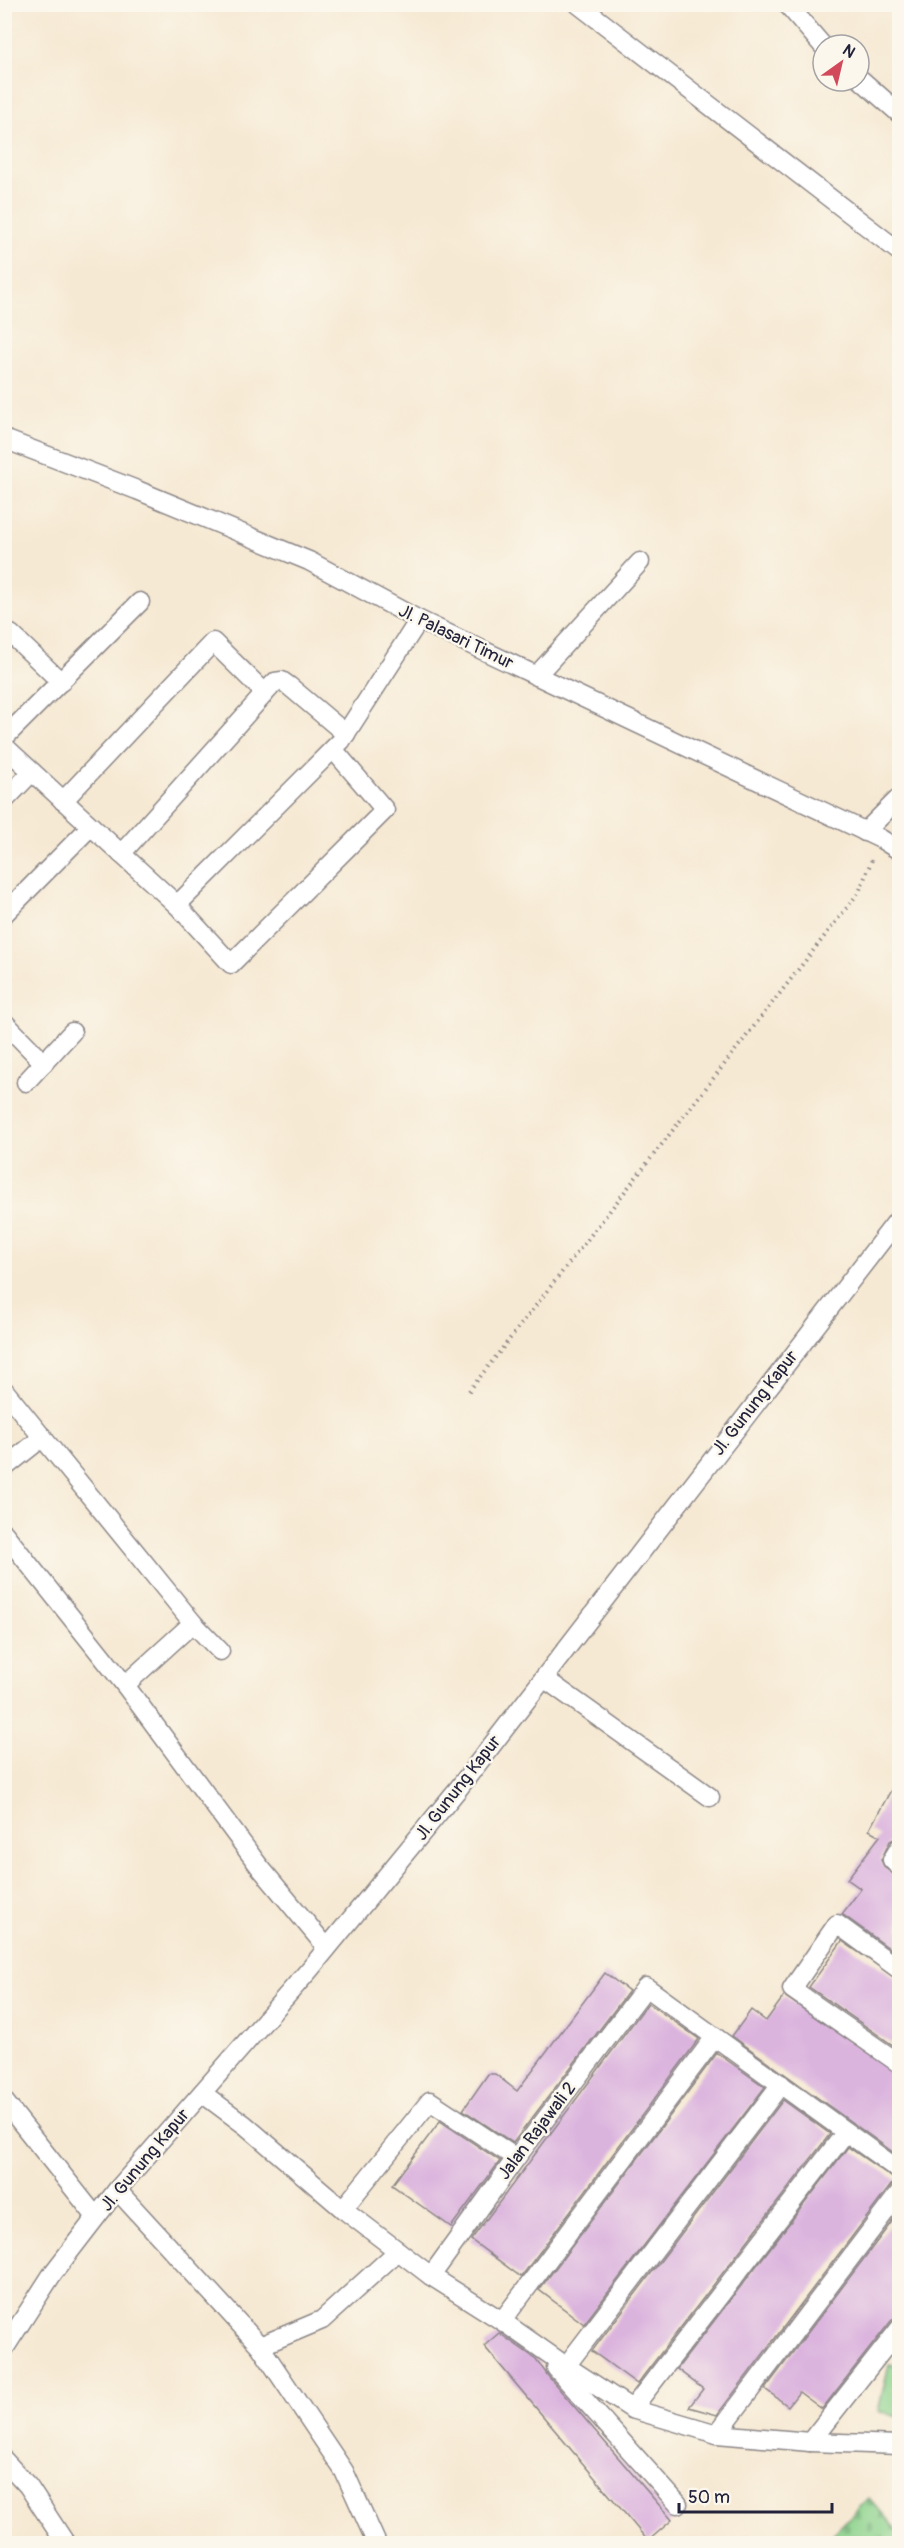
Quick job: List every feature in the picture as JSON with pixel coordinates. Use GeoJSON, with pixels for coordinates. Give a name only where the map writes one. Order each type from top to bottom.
{"type":"FeatureCollection","features":[{"type":"Feature","properties":{"kind":"street"},"geometry":{"type":"LineString","coordinates":[[578,4],[900,252]]}},
{"type":"Feature","properties":{"kind":"street"},"geometry":{"type":"LineString","coordinates":[[787,4],[812,33]]}},
{"type":"Feature","properties":{"kind":"street"},"geometry":{"type":"LineString","coordinates":[[871,88],[899,112]]}},
{"type":"Feature","properties":{"kind":"street","name":"Jl. Palasari Timur"},"geometry":{"type":"LineString","coordinates":[[4,439],[309,561],[419,620],[873,836],[900,851]]}},
{"type":"Feature","properties":{"kind":"street"},"geometry":{"type":"LineString","coordinates":[[536,676],[640,562]]}},
{"type":"Feature","properties":{"kind":"street"},"geometry":{"type":"LineString","coordinates":[[4,738],[140,602]]}},
{"type":"Feature","properties":{"kind":"street"},"geometry":{"type":"LineString","coordinates":[[177,905],[346,734],[419,620]]}},
{"type":"Feature","properties":{"kind":"street"},"geometry":{"type":"LineString","coordinates":[[10,634],[60,682]]}},
{"type":"Feature","properties":{"kind":"street"},"geometry":{"type":"LineString","coordinates":[[63,801],[213,642],[265,693]]}},
{"type":"Feature","properties":{"kind":"street"},"geometry":{"type":"LineString","coordinates":[[122,854],[275,682],[282,681],[346,734]]}},
{"type":"Feature","properties":{"kind":"street"},"geometry":{"type":"LineString","coordinates":[[4,746],[177,905],[231,964],[385,810],[333,749]]}},
{"type":"Feature","properties":{"kind":"street"},"geometry":{"type":"LineString","coordinates":[[4,801],[32,772]]}},
{"type":"Feature","properties":{"kind":"street"},"geometry":{"type":"LineString","coordinates":[[873,836],[900,797]]}},
{"type":"Feature","properties":{"kind":"street"},"geometry":{"type":"LineString","coordinates":[[4,914],[91,826]]}},
{"type":"Feature","properties":{"kind":"street"},"geometry":{"type":"LineString","coordinates":[[4,1022],[44,1063]]}},
{"type":"Feature","properties":{"kind":"street"},"geometry":{"type":"LineString","coordinates":[[26,1083],[72,1032]]}},
{"type":"Feature","properties":{"kind":"street","name":"Jl. Gunung Kapur"},"geometry":{"type":"LineString","coordinates":[[4,2349],[53,2273],[117,2190],[327,1948],[545,1679],[900,1217]]}},
{"type":"Feature","properties":{"kind":"street"},"geometry":{"type":"LineString","coordinates":[[4,1390],[193,1623],[220,1652]]}},
{"type":"Feature","properties":{"kind":"street"},"geometry":{"type":"LineString","coordinates":[[4,1468],[43,1437]]}},
{"type":"Feature","properties":{"kind":"street"},"geometry":{"type":"LineString","coordinates":[[4,1533],[125,1684],[260,1866],[327,1948]]}},
{"type":"Feature","properties":{"kind":"street"},"geometry":{"type":"LineString","coordinates":[[125,1684],[193,1623]]}},
{"type":"Feature","properties":{"kind":"street"},"geometry":{"type":"LineString","coordinates":[[545,1679],[710,1797]]}},
{"type":"Feature","properties":{"kind":"street"},"geometry":{"type":"LineString","coordinates":[[900,1847],[892,1860],[900,1867]]}},
{"type":"Feature","properties":{"kind":"street"},"geometry":{"type":"LineString","coordinates":[[900,1970],[837,1924],[792,1989],[900,2064]]}},
{"type":"Feature","properties":{"kind":"street","name":"Jalan Rajawali 2"},"geometry":{"type":"LineString","coordinates":[[431,2276],[516,2158],[646,1987],[715,2037]]}},
{"type":"Feature","properties":{"kind":"street"},"geometry":{"type":"LineString","coordinates":[[502,2321],[715,2037],[900,2170]]}},
{"type":"Feature","properties":{"kind":"street"},"geometry":{"type":"LineString","coordinates":[[566,2367],[781,2084]]}},
{"type":"Feature","properties":{"kind":"street"},"geometry":{"type":"LineString","coordinates":[[202,2093],[245,2125],[343,2209],[431,2276],[632,2409],[717,2434],[810,2442],[900,2445]]}},
{"type":"Feature","properties":{"kind":"street"},"geometry":{"type":"LineString","coordinates":[[4,2101],[96,2217]]}},
{"type":"Feature","properties":{"kind":"street"},"geometry":{"type":"LineString","coordinates":[[343,2209],[430,2101],[516,2158]]}},
{"type":"Feature","properties":{"kind":"street"},"geometry":{"type":"LineString","coordinates":[[632,2409],[846,2132]]}},
{"type":"Feature","properties":{"kind":"street"},"geometry":{"type":"LineString","coordinates":[[117,2190],[260,2346],[344,2471],[377,2544]]}},
{"type":"Feature","properties":{"kind":"street"},"geometry":{"type":"LineString","coordinates":[[717,2434],[900,2192]]}},
{"type":"Feature","properties":{"kind":"street"},"geometry":{"type":"LineString","coordinates":[[260,2346],[322,2320],[398,2251]]}},
{"type":"Feature","properties":{"kind":"street"},"geometry":{"type":"LineString","coordinates":[[810,2442],[900,2328]]}},
{"type":"Feature","properties":{"kind":"street"},"geometry":{"type":"LineString","coordinates":[[533,2342],[678,2504]]}},
{"type":"Feature","properties":{"kind":"street"},"geometry":{"type":"LineString","coordinates":[[4,2460],[28,2486],[66,2544]]}},
{"type":"Feature","properties":{"kind":"path"},"geometry":{"type":"LineString","coordinates":[[468,1391],[859,892],[873,836]]}},
{"type":"Feature","properties":{"kind":"green space"},"geometry":{"type":"Polygon","coordinates":[[[889,2364],[899,2367],[899,2417],[878,2412],[889,2364]]]}},
{"type":"Feature","properties":{"kind":"green space"},"geometry":{"type":"Polygon","coordinates":[[[869,2498],[899,2533],[899,2543],[824,2543],[869,2498]]]}},
{"type":"Feature","properties":{"kind":"building"},"geometry":{"type":"Polygon","coordinates":[[[900,1774],[900,1836],[890,1841],[881,1860],[885,1868],[900,1878],[900,1956],[842,1914],[861,1889],[847,1879],[880,1836],[869,1830],[900,1774]]]}},
{"type":"Feature","properties":{"kind":"building"},"geometry":{"type":"Polygon","coordinates":[[[842,1941],[900,1981],[900,2050],[809,1987],[842,1941]]]}},
{"type":"Feature","properties":{"kind":"building"},"geometry":{"type":"Polygon","coordinates":[[[605,1973],[629,1991],[513,2143],[463,2110],[488,2074],[495,2074],[517,2091],[605,1973]]]}},
{"type":"Feature","properties":{"kind":"building"},"geometry":{"type":"Polygon","coordinates":[[[784,1996],[900,2075],[900,2150],[897,2155],[732,2036],[751,2010],[766,2021],[784,1996]]]}},
{"type":"Feature","properties":{"kind":"building"},"geometry":{"type":"Polygon","coordinates":[[[648,2003],[699,2039],[521,2277],[471,2240],[648,2003]]]}},
{"type":"Feature","properties":{"kind":"building"},"geometry":{"type":"Polygon","coordinates":[[[717,2053],[765,2087],[584,2324],[539,2290],[717,2053]]]}},
{"type":"Feature","properties":{"kind":"building"},"geometry":{"type":"Polygon","coordinates":[[[783,2100],[830,2134],[637,2384],[592,2351],[783,2100]]]}},
{"type":"Feature","properties":{"kind":"building"},"geometry":{"type":"Polygon","coordinates":[[[440,2121],[500,2161],[451,2227],[392,2185],[440,2121]]]}},
{"type":"Feature","properties":{"kind":"building"},"geometry":{"type":"Polygon","coordinates":[[[848,2147],[897,2181],[891,2185],[717,2415],[689,2407],[703,2389],[677,2369],[848,2147]]]}},
{"type":"Feature","properties":{"kind":"building"},"geometry":{"type":"Polygon","coordinates":[[[900,2211],[900,2314],[891,2321],[822,2409],[799,2392],[788,2406],[765,2389],[900,2211]]]}},
{"type":"Feature","properties":{"kind":"building"},"geometry":{"type":"Polygon","coordinates":[[[499,2333],[536,2359],[548,2376],[672,2520],[648,2541],[484,2346],[499,2333]]]}}]}
